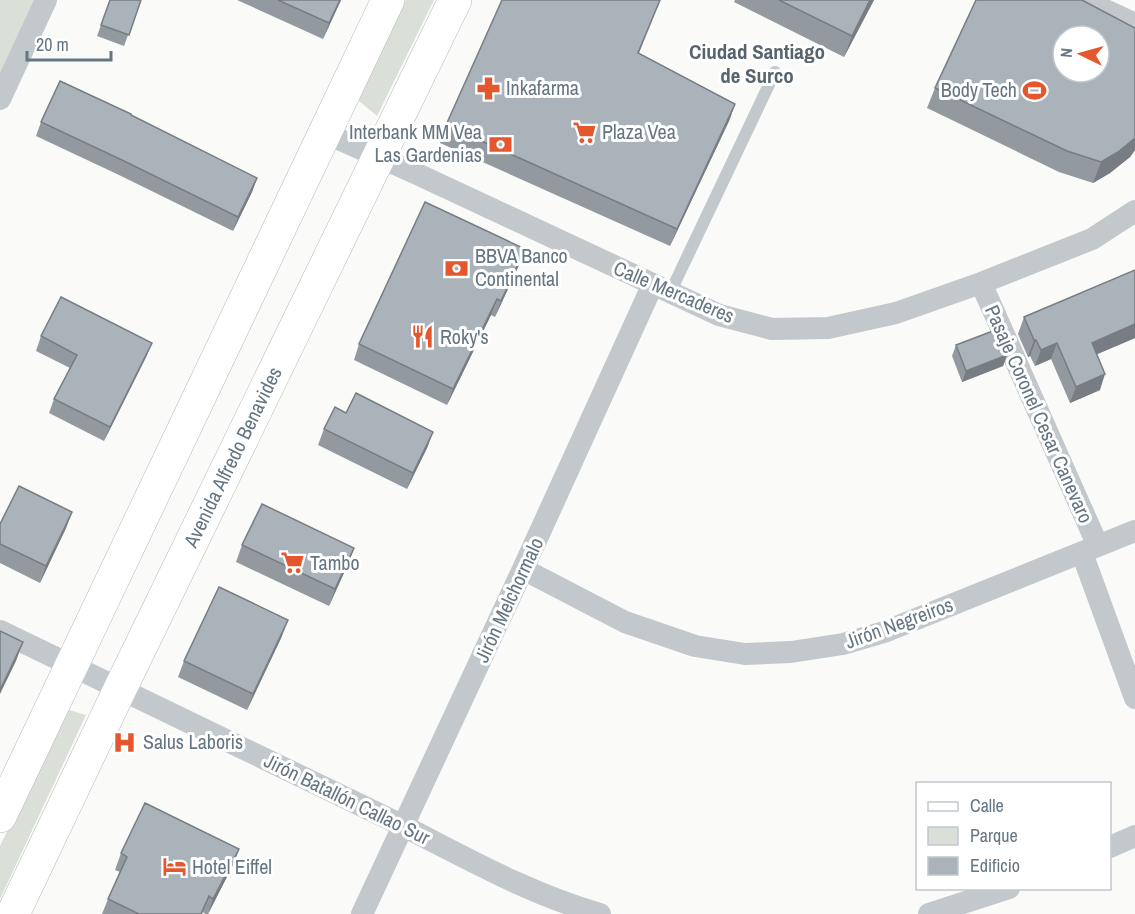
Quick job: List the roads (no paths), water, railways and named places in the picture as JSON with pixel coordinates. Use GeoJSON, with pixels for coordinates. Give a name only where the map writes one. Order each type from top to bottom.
{"type":"FeatureCollection","features":[{"type":"Feature","properties":{"kind":"main road"},"geometry":{"type":"LineString","coordinates":[[0,816],[388,0]]}},
{"type":"Feature","properties":{"kind":"main road","name":"Avenida Alfredo Benavides"},"geometry":{"type":"LineString","coordinates":[[13,914],[455,0]]}},
{"type":"Feature","properties":{"kind":"street"},"geometry":{"type":"LineString","coordinates":[[0,99],[46,0]]}},
{"type":"Feature","properties":{"kind":"street"},"geometry":{"type":"LineString","coordinates":[[1084,0],[1135,24]]}},
{"type":"Feature","properties":{"kind":"street","name":"Calle Mercaderes"},"geometry":{"type":"LineString","coordinates":[[325,133],[719,315],[772,329],[828,328],[896,313],[1092,239],[1135,211]]}},
{"type":"Feature","properties":{"kind":"street","name":"Pasaje Coronel Cesar Canevaro"},"geometry":{"type":"LineString","coordinates":[[981,282],[1090,549],[1135,698]]}},
{"type":"Feature","properties":{"kind":"street","name":"Jirón Melchormalo"},"geometry":{"type":"LineString","coordinates":[[362,914],[524,569],[661,288]]}},
{"type":"Feature","properties":{"kind":"street","name":"Jirón Negreiros"},"geometry":{"type":"LineString","coordinates":[[524,569],[625,622],[695,646],[744,654],[790,652],[843,644],[884,632],[1135,531]]}},
{"type":"Feature","properties":{"kind":"street","name":"Jirón Batallón Callao Sur"},"geometry":{"type":"LineString","coordinates":[[0,631],[528,889],[574,907],[600,914]]}},
{"type":"Feature","properties":{"kind":"street"},"geometry":{"type":"LineString","coordinates":[[1111,847],[1135,836]]}},
{"type":"Feature","properties":{"kind":"street"},"geometry":{"type":"LineString","coordinates":[[929,914],[1004,890]]}},
{"type":"Feature","properties":{"kind":"lane"},"geometry":{"type":"LineString","coordinates":[[661,288],[775,72]]}},
{"type":"Feature","properties":{"kind":"place","name":"Inkafarma"},"geometry":{"type":"Point","coordinates":[488,88]}},
{"type":"Feature","properties":{"kind":"place","name":"Body Tech"},"geometry":{"type":"Point","coordinates":[1035,90]}},
{"type":"Feature","properties":{"kind":"place","name":"Plaza Vea"},"geometry":{"type":"Point","coordinates":[584,132]}},
{"type":"Feature","properties":{"kind":"place","name":"Interbank MM Vea Las Gardenias"},"geometry":{"type":"Point","coordinates":[500,144]}},
{"type":"Feature","properties":{"kind":"place","name":"BBVA Banco Continental"},"geometry":{"type":"Point","coordinates":[457,268]}},
{"type":"Feature","properties":{"kind":"place","name":"Roky's"},"geometry":{"type":"Point","coordinates":[422,337]}},
{"type":"Feature","properties":{"kind":"place","name":"Tambo"},"geometry":{"type":"Point","coordinates":[292,563]}},
{"type":"Feature","properties":{"kind":"place","name":"Salus Laboris"},"geometry":{"type":"Point","coordinates":[125,742]}},
{"type":"Feature","properties":{"kind":"place","name":"Hotel Eiffel"},"geometry":{"type":"Point","coordinates":[174,867]}},
{"type":"Feature","properties":{"kind":"district","name":"Ciudad Santiago de Surco"},"geometry":{"type":"Point","coordinates":[757,64]}}]}
